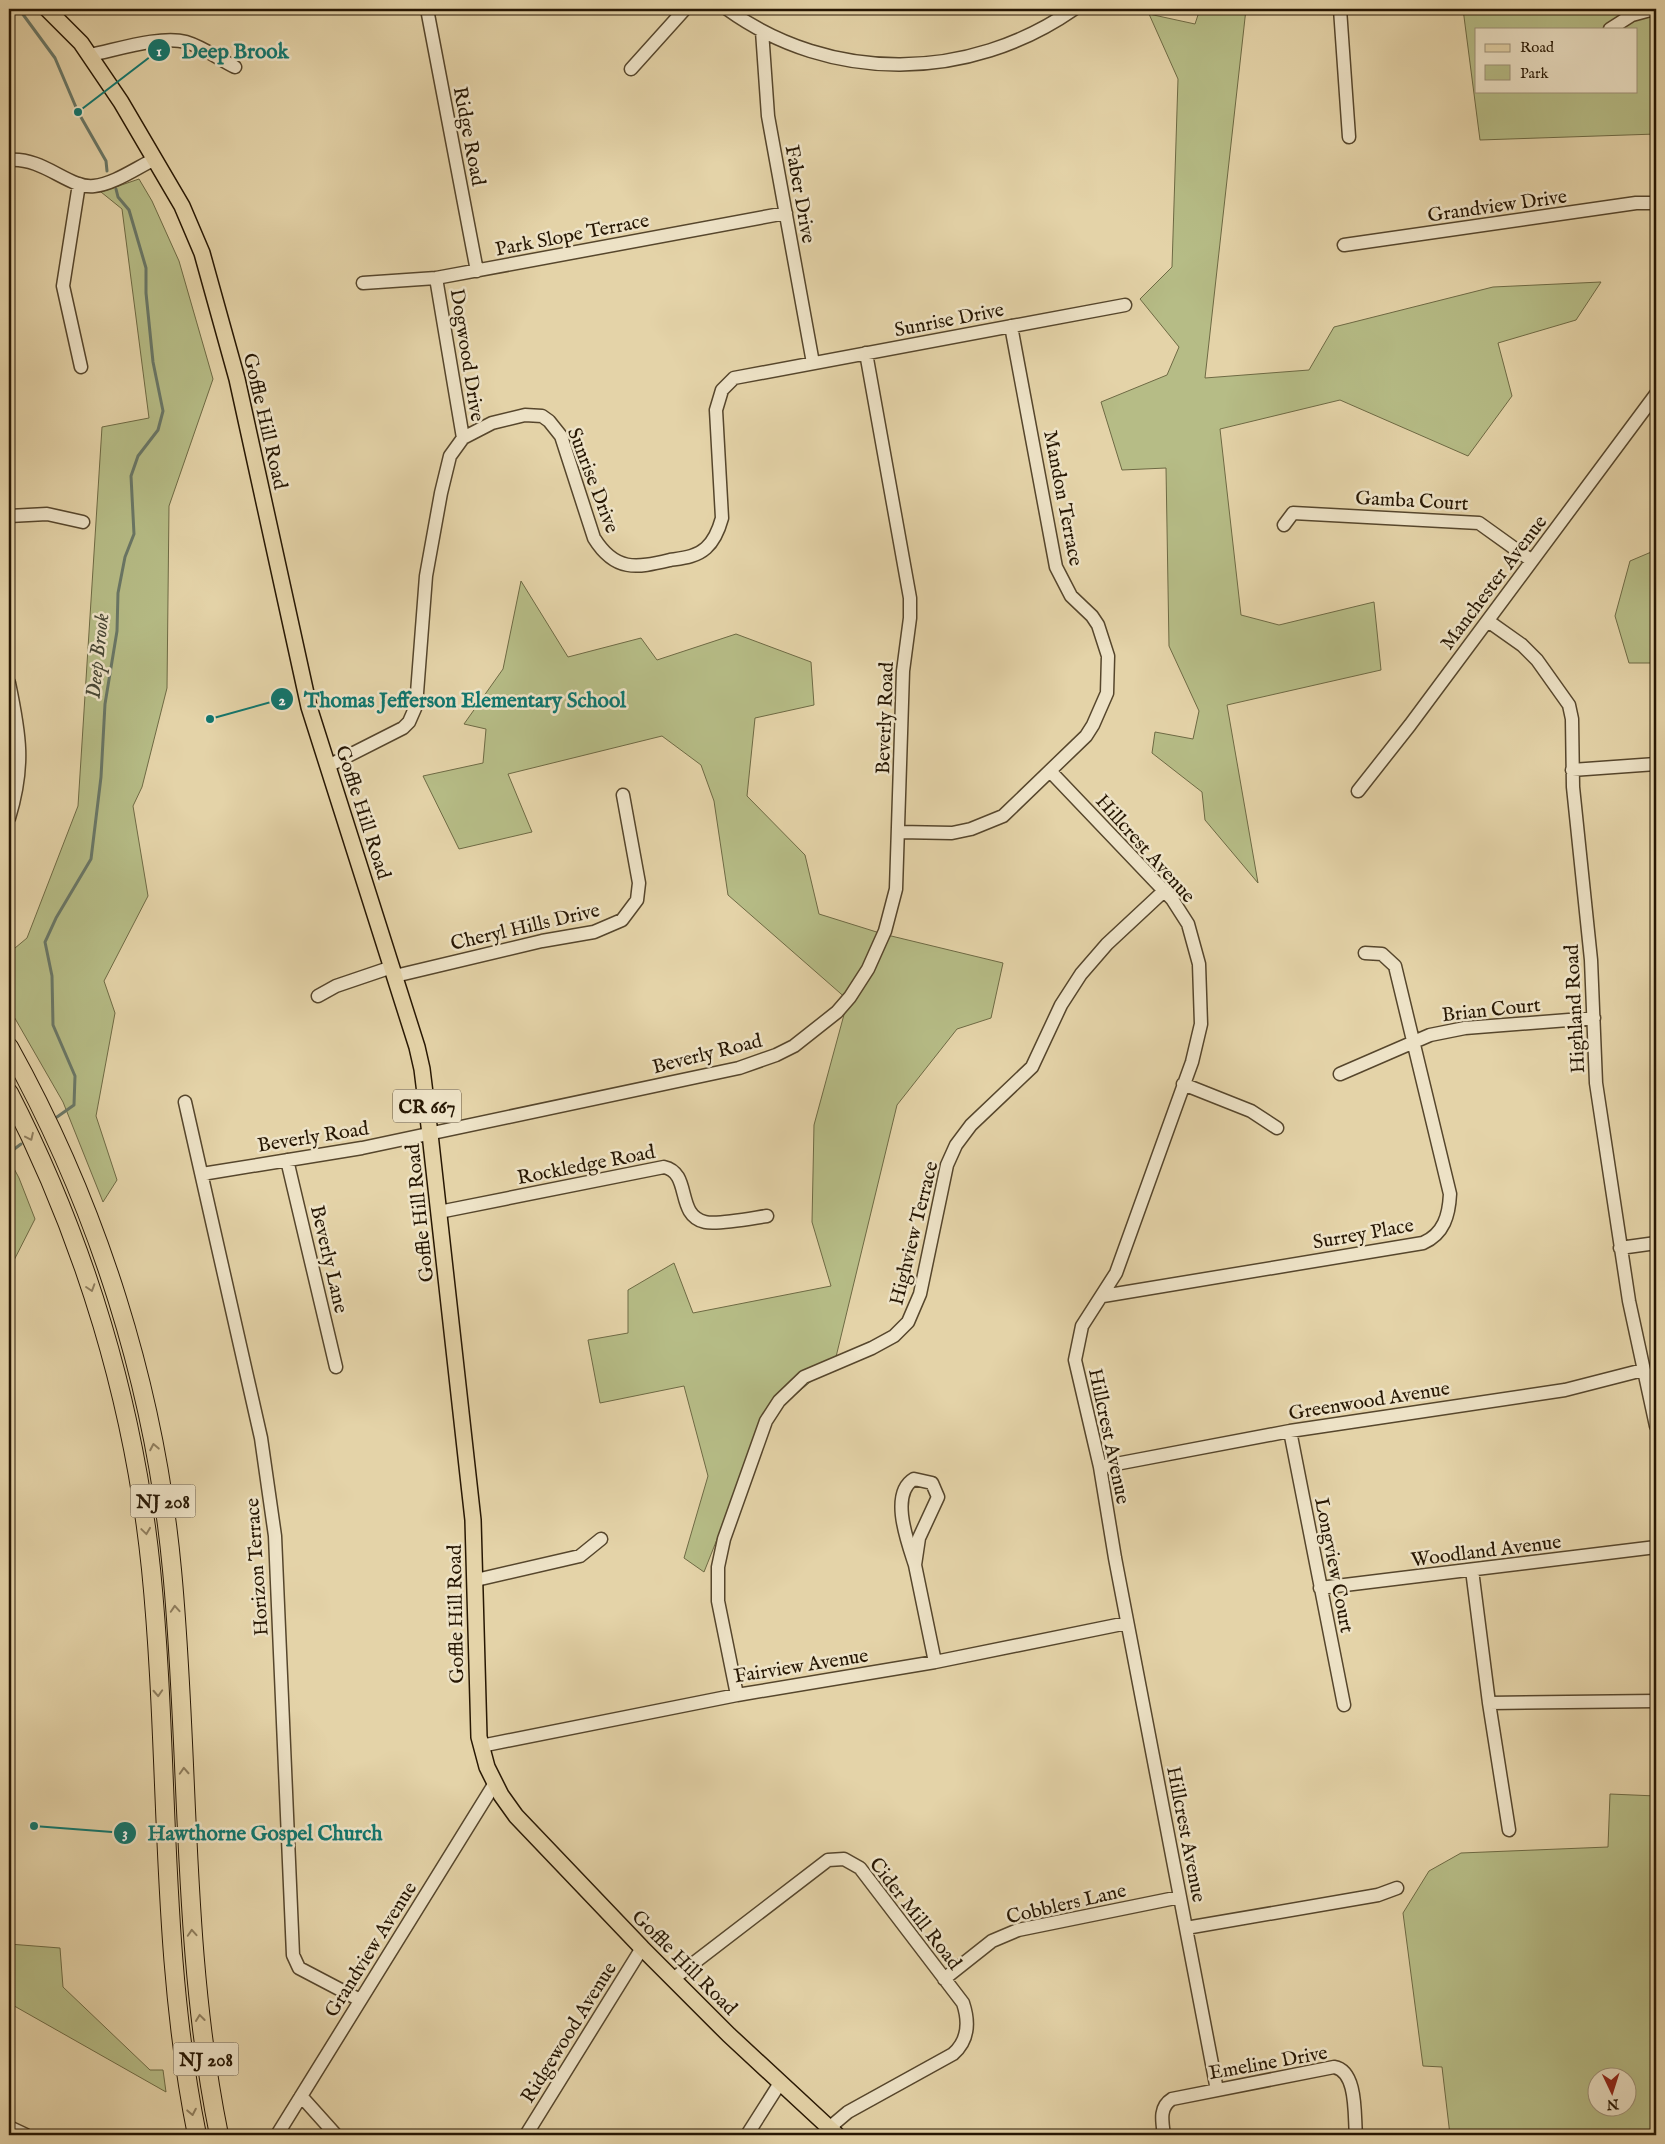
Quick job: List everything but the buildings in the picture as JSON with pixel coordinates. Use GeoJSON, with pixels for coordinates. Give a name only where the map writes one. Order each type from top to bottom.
{"type":"FeatureCollection","features":[{"type":"Feature","properties":{"kind":"highway","name":"NJ 208"},"geometry":{"type":"LineString","coordinates":[[9,1047],[51,1128],[95,1234],[130,1344],[154,1446],[168,1531],[174,1597],[196,1982],[206,2059],[219,2135]]}},
{"type":"Feature","properties":{"kind":"highway","name":"NJ 208"},"geometry":{"type":"LineString","coordinates":[[9,1093],[54,1190],[84,1267],[109,1348],[135,1460],[147,1534],[154,1608],[174,1986],[184,2062],[197,2135]]}},
{"type":"Feature","properties":{"kind":"main road","name":"Goffle Hill Road"},"geometry":{"type":"LineString","coordinates":[[47,9],[70,31],[90,55],[155,159],[189,221],[202,253],[225,331],[309,707],[394,971],[422,1069],[473,1520],[478,1717],[481,1746],[495,1783],[516,1816],[673,1979],[833,2132]]}},
{"type":"Feature","properties":{"kind":"street","name":"Ridge Road"},"geometry":{"type":"LineString","coordinates":[[427,9],[477,270]]}},
{"type":"Feature","properties":{"kind":"street"},"geometry":{"type":"LineString","coordinates":[[631,69],[685,9]]}},
{"type":"Feature","properties":{"kind":"street"},"geometry":{"type":"LineString","coordinates":[[727,9],[784,42],[823,56],[865,64],[929,64],[980,55],[1038,31],[1074,9]]}},
{"type":"Feature","properties":{"kind":"street"},"geometry":{"type":"LineString","coordinates":[[1340,9],[1349,137]]}},
{"type":"Feature","properties":{"kind":"street"},"geometry":{"type":"LineString","coordinates":[[1611,28],[1632,14],[1654,9]]}},
{"type":"Feature","properties":{"kind":"street","name":"Faber Drive"},"geometry":{"type":"LineString","coordinates":[[762,30],[768,116],[813,363]]}},
{"type":"Feature","properties":{"kind":"street"},"geometry":{"type":"LineString","coordinates":[[90,55],[170,41],[192,45],[234,66]]}},
{"type":"Feature","properties":{"kind":"street"},"geometry":{"type":"LineString","coordinates":[[9,160],[37,163],[78,184],[94,186],[103,184],[155,159]]}},
{"type":"Feature","properties":{"kind":"street"},"geometry":{"type":"LineString","coordinates":[[78,184],[63,286],[81,367]]}},
{"type":"Feature","properties":{"kind":"street","name":"Grandview Drive"},"geometry":{"type":"LineString","coordinates":[[1344,245],[1636,203],[1656,203]]}},
{"type":"Feature","properties":{"kind":"street","name":"Park Slope Terrace"},"geometry":{"type":"LineString","coordinates":[[363,283],[436,278],[786,213]]}},
{"type":"Feature","properties":{"kind":"street","name":"Dogwood Drive"},"geometry":{"type":"LineString","coordinates":[[436,278],[463,438]]}},
{"type":"Feature","properties":{"kind":"street","name":"Sunrise Drive"},"geometry":{"type":"LineString","coordinates":[[328,766],[402,728],[413,715],[416,706],[426,576],[441,493],[450,456],[463,438],[492,423],[525,415],[542,416],[556,428],[561,436],[594,538],[608,556],[625,565],[640,566],[688,557],[702,551],[713,540],[722,518],[716,410],[722,390],[727,383],[741,375],[1125,305]]}},
{"type":"Feature","properties":{"kind":"street","name":"Mandon Terrace"},"geometry":{"type":"LineString","coordinates":[[899,832],[952,833],[992,822],[1014,807],[1086,736],[1099,714],[1107,687],[1108,656],[1098,625],[1092,616],[1071,596],[1056,568],[1011,326]]}},
{"type":"Feature","properties":{"kind":"street","name":"Beverly Road"},"geometry":{"type":"LineString","coordinates":[[202,1174],[343,1152],[740,1068],[776,1056],[794,1046],[837,1012],[850,997],[868,969],[892,910],[898,868],[903,671],[910,618],[908,578],[866,353]]}},
{"type":"Feature","properties":{"kind":"street","name":"Manchester Avenue"},"geometry":{"type":"LineString","coordinates":[[1358,791],[1656,394]]}},
{"type":"Feature","properties":{"kind":"street"},"geometry":{"type":"LineString","coordinates":[[9,516],[32,513],[47,514],[83,522]]}},
{"type":"Feature","properties":{"kind":"street","name":"Gamba Court"},"geometry":{"type":"LineString","coordinates":[[1284,525],[1293,513],[1479,522],[1532,561]]}},
{"type":"Feature","properties":{"kind":"street","name":"Highland Road"},"geometry":{"type":"LineString","coordinates":[[1488,620],[1522,645],[1537,660],[1565,696],[1572,719],[1572,770],[1591,960],[1596,1083],[1620,1248],[1643,1370],[1656,1426]]}},
{"type":"Feature","properties":{"kind":"street"},"geometry":{"type":"LineString","coordinates":[[9,683],[18,784],[9,818]]}},
{"type":"Feature","properties":{"kind":"street"},"geometry":{"type":"LineString","coordinates":[[1572,770],[1656,764]]}},
{"type":"Feature","properties":{"kind":"street","name":"Hillcrest Avenue"},"geometry":{"type":"LineString","coordinates":[[1050,771],[1164,890],[1188,924],[1199,964],[1202,1007],[1199,1037],[1116,1273],[1082,1326],[1075,1360],[1100,1467],[1127,1623],[1217,2090]]}},
{"type":"Feature","properties":{"kind":"street","name":"Cheryl Hills Drive"},"geometry":{"type":"LineString","coordinates":[[318,996],[336,986],[394,971],[594,932],[622,920],[637,900],[639,882],[622,795]]}},
{"type":"Feature","properties":{"kind":"street","name":"Highview Terrace"},"geometry":{"type":"LineString","coordinates":[[737,1695],[718,1601],[718,1566],[727,1529],[766,1421],[779,1401],[804,1377],[872,1348],[894,1336],[908,1322],[920,1294],[946,1165],[956,1145],[971,1125],[1032,1067],[1061,1005],[1081,974],[1107,944],[1164,890]]}},
{"type":"Feature","properties":{"kind":"street","name":"Surrey Place"},"geometry":{"type":"LineString","coordinates":[[1103,1296],[1423,1243],[1436,1235],[1447,1217],[1450,1194],[1415,1042],[1395,966],[1382,954],[1365,953]]}},
{"type":"Feature","properties":{"kind":"street","name":"Brian Court"},"geometry":{"type":"LineString","coordinates":[[1340,1074],[1430,1035],[1465,1028],[1594,1018]]}},
{"type":"Feature","properties":{"kind":"street"},"geometry":{"type":"LineString","coordinates":[[1183,1084],[1244,1108],[1277,1128]]}},
{"type":"Feature","properties":{"kind":"street","name":"Horizon Terrace"},"geometry":{"type":"LineString","coordinates":[[186,1102],[261,1438],[271,1493],[275,1536],[293,1955],[299,1968],[360,2000]]}},
{"type":"Feature","properties":{"kind":"street","name":"Beverly Lane"},"geometry":{"type":"LineString","coordinates":[[287,1160],[336,1366]]}},
{"type":"Feature","properties":{"kind":"street","name":"Rockledge Road"},"geometry":{"type":"LineString","coordinates":[[439,1212],[664,1167],[674,1170],[678,1176],[685,1206],[697,1219],[712,1223],[767,1216]]}},
{"type":"Feature","properties":{"kind":"street"},"geometry":{"type":"LineString","coordinates":[[1620,1248],[1656,1243]]}},
{"type":"Feature","properties":{"kind":"street","name":"Greenwood Avenue"},"geometry":{"type":"LineString","coordinates":[[1100,1467],[1290,1431],[1565,1390],[1643,1370]]}},
{"type":"Feature","properties":{"kind":"street","name":"Longview Court"},"geometry":{"type":"LineString","coordinates":[[1290,1431],[1344,1705]]}},
{"type":"Feature","properties":{"kind":"street"},"geometry":{"type":"LineString","coordinates":[[916,1565],[918,1538],[938,1497],[932,1483],[914,1479],[906,1484],[902,1492],[904,1530],[916,1565],[935,1662]]}},
{"type":"Feature","properties":{"kind":"street"},"geometry":{"type":"LineString","coordinates":[[476,1580],[580,1556],[601,1539]]}},
{"type":"Feature","properties":{"kind":"street","name":"Woodland Avenue"},"geometry":{"type":"LineString","coordinates":[[1320,1588],[1656,1546]]}},
{"type":"Feature","properties":{"kind":"street"},"geometry":{"type":"LineString","coordinates":[[1472,1570],[1488,1703],[1509,1830]]}},
{"type":"Feature","properties":{"kind":"street","name":"Fairview Avenue"},"geometry":{"type":"LineString","coordinates":[[481,1746],[737,1695],[935,1662],[1127,1623]]}},
{"type":"Feature","properties":{"kind":"street"},"geometry":{"type":"LineString","coordinates":[[1488,1703],[1656,1701]]}},
{"type":"Feature","properties":{"kind":"street","name":"Grandview Avenue"},"geometry":{"type":"LineString","coordinates":[[277,2135],[495,1783]]}},
{"type":"Feature","properties":{"kind":"street","name":"Cider Mill Road"},"geometry":{"type":"LineString","coordinates":[[673,1979],[823,1864],[836,1858],[853,1862],[860,1868],[963,2003],[966,2013],[966,2033],[958,2050],[848,2112],[833,2132]]}},
{"type":"Feature","properties":{"kind":"street"},"geometry":{"type":"LineString","coordinates":[[1186,1928],[1378,1895],[1397,1888]]}},
{"type":"Feature","properties":{"kind":"street","name":"Cobblers Lane"},"geometry":{"type":"LineString","coordinates":[[944,1978],[992,1941],[1018,1930],[1180,1898]]}},
{"type":"Feature","properties":{"kind":"street","name":"Ridgewood Avenue"},"geometry":{"type":"LineString","coordinates":[[526,2135],[642,1948]]}},
{"type":"Feature","properties":{"kind":"street","name":"Emeline Drive"},"geometry":{"type":"LineString","coordinates":[[1164,2135],[1162,2114],[1167,2102],[1172,2098],[1338,2068],[1344,2071],[1351,2083],[1356,2135]]}},
{"type":"Feature","properties":{"kind":"street"},"geometry":{"type":"LineString","coordinates":[[747,2135],[780,2083]]}},
{"type":"Feature","properties":{"kind":"street"},"geometry":{"type":"LineString","coordinates":[[301,2096],[336,2135]]}},
{"type":"Feature","properties":{"kind":"street"},"geometry":{"type":"LineString","coordinates":[[9,2126],[26,2135]]}},
{"type":"Feature","properties":{"kind":"green space"},"geometry":{"type":"Polygon","coordinates":[[[1200,9],[1246,9],[1205,378],[1309,370],[1334,327],[1493,287],[1601,282],[1576,320],[1498,343],[1512,396],[1468,456],[1340,400],[1220,429],[1241,615],[1279,625],[1374,602],[1381,670],[1227,705],[1258,883],[1205,820],[1202,792],[1152,753],[1155,732],[1193,739],[1199,711],[1169,646],[1166,468],[1122,470],[1101,402],[1167,375],[1179,347],[1140,299],[1172,267],[1178,79],[1149,14],[1195,24],[1200,9]]]}},
{"type":"Feature","properties":{"kind":"green space"},"geometry":{"type":"Polygon","coordinates":[[[1463,9],[1656,9],[1656,134],[1480,140],[1463,9]]]}},
{"type":"Feature","properties":{"kind":"green space"},"geometry":{"type":"Polygon","coordinates":[[[139,179],[152,201],[179,261],[213,379],[169,506],[167,688],[142,787],[133,806],[148,896],[104,981],[115,1013],[96,1116],[117,1180],[103,1202],[63,1102],[9,1008],[9,953],[27,938],[78,806],[102,427],[149,418],[122,209],[101,192],[139,179]]]}},
{"type":"Feature","properties":{"kind":"green space"},"geometry":{"type":"Polygon","coordinates":[[[1656,550],[1656,663],[1629,663],[1615,616],[1630,561],[1656,550]]]}},
{"type":"Feature","properties":{"kind":"green space"},"geometry":{"type":"Polygon","coordinates":[[[521,581],[568,657],[641,638],[657,660],[736,634],[811,662],[814,705],[755,718],[747,796],[805,855],[819,914],[883,934],[1003,963],[991,1018],[957,1029],[897,1105],[835,1361],[764,1421],[704,1572],[684,1558],[708,1476],[684,1386],[600,1403],[588,1340],[628,1333],[628,1290],[674,1263],[693,1313],[831,1286],[812,1222],[814,1125],[848,1000],[728,895],[714,801],[701,765],[662,736],[508,774],[532,832],[459,849],[423,776],[483,763],[486,729],[464,724],[503,669],[521,581]]]}},
{"type":"Feature","properties":{"kind":"green space"},"geometry":{"type":"Polygon","coordinates":[[[9,1159],[19,1178],[35,1219],[9,1270],[9,1159]]]}},
{"type":"Feature","properties":{"kind":"green space"},"geometry":{"type":"Polygon","coordinates":[[[1610,1794],[1656,1796],[1656,2135],[1450,2135],[1442,2067],[1423,2066],[1403,1913],[1429,1871],[1461,1853],[1608,1847],[1610,1794]]]}},
{"type":"Feature","properties":{"kind":"green space"},"geometry":{"type":"Polygon","coordinates":[[[9,1944],[60,1948],[63,1987],[150,2070],[163,2070],[166,2092],[9,2003],[9,1944]]]}},
{"type":"Feature","properties":{"kind":"waterway","name":"Deep Brook"},"geometry":{"type":"LineString","coordinates":[[19,9],[55,58],[78,112],[106,161],[107,171]]}},
{"type":"Feature","properties":{"kind":"waterway","name":"Deep Brook"},"geometry":{"type":"LineString","coordinates":[[57,1117],[74,1105],[75,1076],[53,1025],[52,976],[45,942],[56,918],[91,859],[101,777],[105,704],[117,631],[118,593],[125,557],[134,534],[131,476],[138,456],[158,430],[163,411],[153,362],[146,293],[146,268],[129,210],[118,197],[116,189]]}},
{"type":"Feature","properties":{"kind":"waterway","name":"Deep Brook"},"geometry":{"type":"LineString","coordinates":[[9,1153],[21,1144]]}},
{"type":"Feature","properties":{"kind":"place","name":"Deep Brook"},"geometry":{"type":"Point","coordinates":[78,112]}},
{"type":"Feature","properties":{"kind":"place","name":"Thomas Jefferson Elementary School"},"geometry":{"type":"Point","coordinates":[210,719]}},
{"type":"Feature","properties":{"kind":"place","name":"Hawthorne Gospel Church"},"geometry":{"type":"Point","coordinates":[34,1826]}}]}
